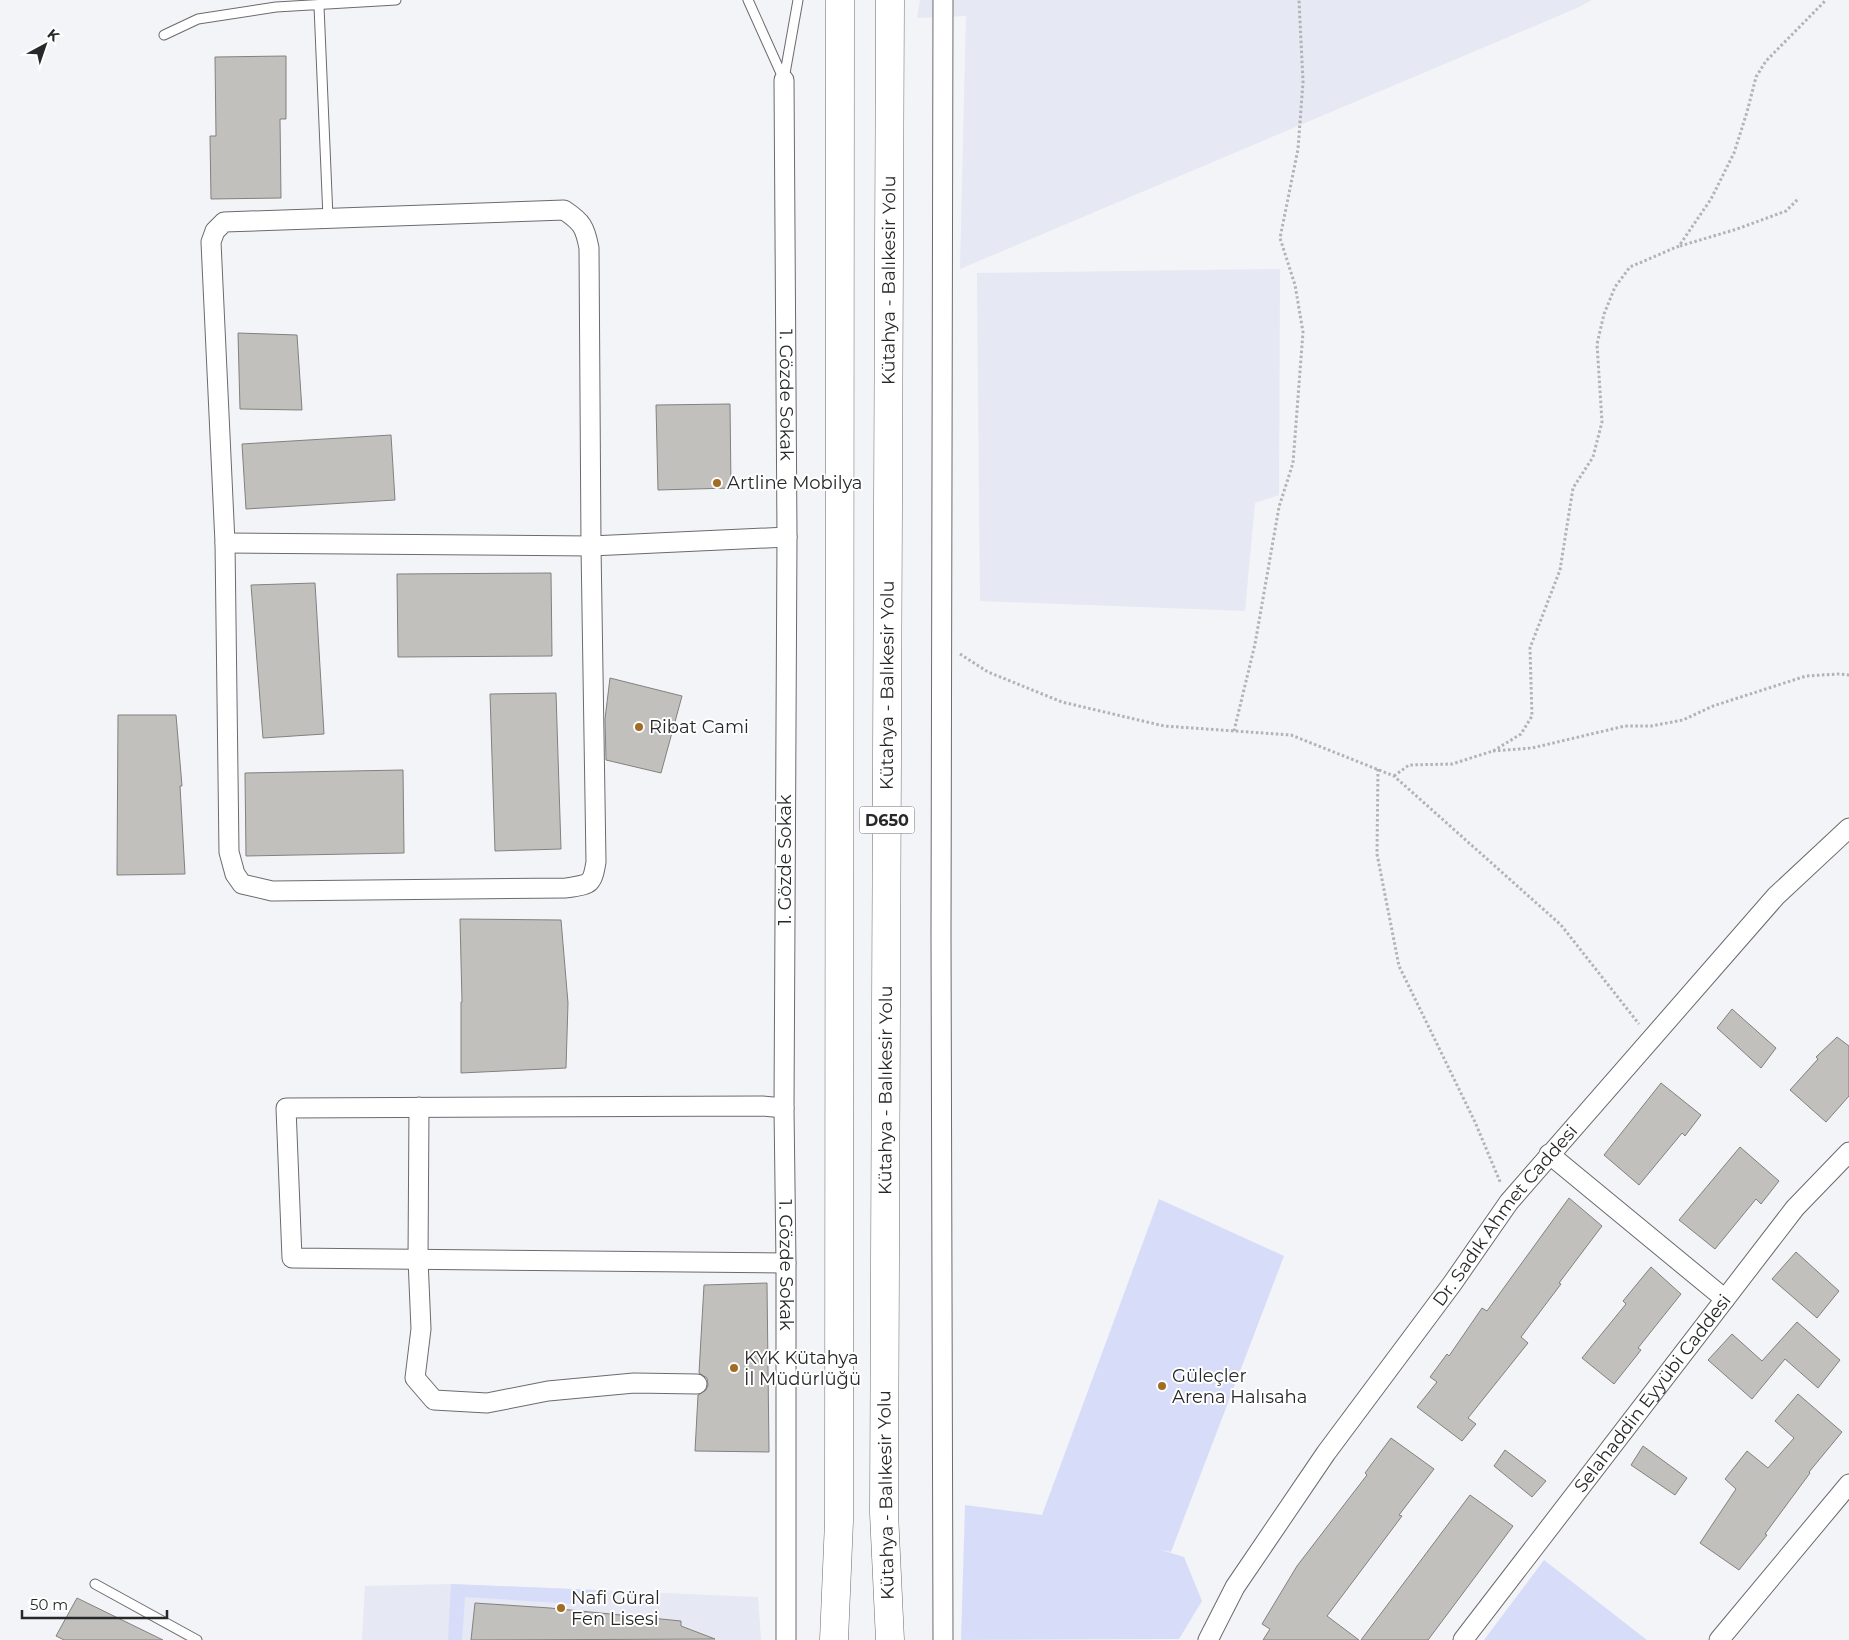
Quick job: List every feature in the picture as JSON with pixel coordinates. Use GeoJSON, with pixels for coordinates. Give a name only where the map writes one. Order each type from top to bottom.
{"type":"FeatureCollection","features":[{"type":"Feature","properties":{"kind":"highway","name":"D650"},"geometry":{"type":"LineString","coordinates":[[834,1640],[838,1521],[840,0]]}},
{"type":"Feature","properties":{"kind":"highway","name":"Kütahya - Balıkesir Yolu"},"geometry":{"type":"LineString","coordinates":[[890,0],[884,1513],[890,1640]]}},
{"type":"Feature","properties":{"kind":"street"},"geometry":{"type":"LineString","coordinates":[[943,0],[941,965],[943,1640]]}},
{"type":"Feature","properties":{"kind":"street","name":"1. Gözde Sokak"},"geometry":{"type":"LineString","coordinates":[[784,80],[787,537],[784,1108],[786,1640]]}},
{"type":"Feature","properties":{"kind":"street"},"geometry":{"type":"LineString","coordinates":[[564,210],[579,220],[585,230],[589,248],[590,546],[596,862],[593,878],[587,884],[566,888],[272,891],[242,884],[235,874],[229,852],[225,543],[211,242],[215,231],[224,222],[328,218],[564,210]]}},
{"type":"Feature","properties":{"kind":"street"},"geometry":{"type":"LineString","coordinates":[[225,543],[590,546],[787,537]]}},
{"type":"Feature","properties":{"kind":"street","name":"Dr. Sadık Ahmet Caddesi"},"geometry":{"type":"LineString","coordinates":[[1208,1640],[1235,1587],[1326,1453],[1452,1284],[1509,1202],[1776,896],[1849,828]]}},
{"type":"Feature","properties":{"kind":"street"},"geometry":{"type":"LineString","coordinates":[[420,1107],[418,1259],[421,1329],[415,1378],[434,1400],[487,1403],[558,1390],[634,1383],[698,1384]]}},
{"type":"Feature","properties":{"kind":"street"},"geometry":{"type":"LineString","coordinates":[[784,1108],[286,1108],[292,1258],[786,1263]]}},
{"type":"Feature","properties":{"kind":"street","name":"Selahaddin Eyyübi Caddesi"},"geometry":{"type":"LineString","coordinates":[[1463,1640],[1795,1208],[1849,1152]]}},
{"type":"Feature","properties":{"kind":"street"},"geometry":{"type":"LineString","coordinates":[[1549,1154],[1725,1299]]}},
{"type":"Feature","properties":{"kind":"street"},"geometry":{"type":"LineString","coordinates":[[1719,1640],[1849,1484]]}},
{"type":"Feature","properties":{"kind":"lane"},"geometry":{"type":"LineString","coordinates":[[164,34],[198,19],[276,7],[319,6],[396,0]]}},
{"type":"Feature","properties":{"kind":"lane"},"geometry":{"type":"LineString","coordinates":[[748,0],[784,80]]}},
{"type":"Feature","properties":{"kind":"lane"},"geometry":{"type":"LineString","coordinates":[[784,80],[798,0]]}},
{"type":"Feature","properties":{"kind":"lane"},"geometry":{"type":"LineString","coordinates":[[319,6],[328,218]]}},
{"type":"Feature","properties":{"kind":"lane"},"geometry":{"type":"LineString","coordinates":[[95,1584],[197,1640]]}},
{"type":"Feature","properties":{"kind":"path"},"geometry":{"type":"LineString","coordinates":[[1234,731],[1255,644],[1279,507],[1294,463],[1303,332],[1295,285],[1280,238],[1298,149],[1303,82],[1299,0]]}},
{"type":"Feature","properties":{"kind":"path"},"geometry":{"type":"LineString","coordinates":[[1679,246],[1711,198],[1734,153],[1756,77],[1766,61],[1826,0]]}},
{"type":"Feature","properties":{"kind":"path"},"geometry":{"type":"LineString","coordinates":[[1493,751],[1521,734],[1532,716],[1530,648],[1560,570],[1573,488],[1593,457],[1602,422],[1598,344],[1604,314],[1615,286],[1630,267],[1679,246],[1737,229],[1786,211],[1799,198]]}},
{"type":"Feature","properties":{"kind":"path"},"geometry":{"type":"LineString","coordinates":[[943,642],[988,672],[1062,702],[1164,726],[1291,735],[1394,776],[1561,925],[1651,1039]]}},
{"type":"Feature","properties":{"kind":"path"},"geometry":{"type":"LineString","coordinates":[[1394,776],[1409,765],[1452,764],[1493,751],[1532,748],[1625,726],[1652,726],[1683,720],[1713,706],[1806,676],[1849,675]]}},
{"type":"Feature","properties":{"kind":"path"},"geometry":{"type":"LineString","coordinates":[[1378,770],[1377,854],[1399,966],[1475,1122],[1509,1202]]}},
{"type":"Feature","properties":{"kind":"shaded area"},"geometry":{"type":"Polygon","coordinates":[[[920,0],[1592,0],[960,269],[966,16],[917,18],[920,0]]]}},
{"type":"Feature","properties":{"kind":"shaded area"},"geometry":{"type":"Polygon","coordinates":[[[1280,269],[1279,495],[1255,503],[1245,611],[980,601],[977,273],[1280,269]]]}},
{"type":"Feature","properties":{"kind":"shaded area","name":"Güleçler Arena Halısaha"},"geometry":{"type":"Polygon","coordinates":[[[1159,1199],[1284,1256],[1171,1552],[1158,1549],[1184,1557],[1202,1601],[1179,1639],[961,1640],[965,1505],[1042,1515],[1159,1199]]]}},
{"type":"Feature","properties":{"kind":"shaded area"},"geometry":{"type":"Polygon","coordinates":[[[1544,1560],[1647,1640],[1484,1640],[1544,1560]]]}},
{"type":"Feature","properties":{"kind":"shaded area","name":"Nafi Güral Fen Lisesi"},"geometry":{"type":"Polygon","coordinates":[[[451,1584],[758,1597],[761,1640],[362,1640],[365,1586],[451,1584]]]}},
{"type":"Feature","properties":{"kind":"shaded area"},"geometry":{"type":"Polygon","coordinates":[[[451,1584],[598,1590],[575,1604],[465,1597],[462,1640],[448,1640],[451,1584]]]}},
{"type":"Feature","properties":{"kind":"building"},"geometry":{"type":"Polygon","coordinates":[[[286,56],[286,119],[280,119],[281,198],[211,199],[210,136],[216,136],[215,57],[286,56]]]}},
{"type":"Feature","properties":{"kind":"building"},"geometry":{"type":"Polygon","coordinates":[[[238,333],[297,335],[302,410],[240,409],[238,333]]]}},
{"type":"Feature","properties":{"kind":"building"},"geometry":{"type":"Polygon","coordinates":[[[730,404],[731,488],[658,490],[656,405],[730,404]]]}},
{"type":"Feature","properties":{"kind":"building"},"geometry":{"type":"Polygon","coordinates":[[[391,435],[395,500],[246,509],[242,444],[391,435]]]}},
{"type":"Feature","properties":{"kind":"building"},"geometry":{"type":"Polygon","coordinates":[[[551,573],[552,656],[398,657],[397,574],[551,573]]]}},
{"type":"Feature","properties":{"kind":"building"},"geometry":{"type":"Polygon","coordinates":[[[315,583],[324,734],[263,738],[251,585],[315,583]]]}},
{"type":"Feature","properties":{"kind":"building","name":"Ribat Cami"},"geometry":{"type":"Polygon","coordinates":[[[610,678],[682,696],[661,773],[606,760],[605,719],[610,678]]]}},
{"type":"Feature","properties":{"kind":"building"},"geometry":{"type":"Polygon","coordinates":[[[556,693],[561,849],[495,851],[490,694],[556,693]]]}},
{"type":"Feature","properties":{"kind":"building"},"geometry":{"type":"Polygon","coordinates":[[[118,715],[176,715],[182,786],[180,786],[185,874],[117,875],[118,715]]]}},
{"type":"Feature","properties":{"kind":"building"},"geometry":{"type":"Polygon","coordinates":[[[403,770],[404,853],[246,856],[245,773],[403,770]]]}},
{"type":"Feature","properties":{"kind":"building"},"geometry":{"type":"Polygon","coordinates":[[[460,919],[561,920],[568,1003],[566,1068],[461,1073],[460,919]]]}},
{"type":"Feature","properties":{"kind":"building"},"geometry":{"type":"Polygon","coordinates":[[[1732,1009],[1776,1048],[1761,1068],[1717,1028],[1732,1009]]]}},
{"type":"Feature","properties":{"kind":"building"},"geometry":{"type":"Polygon","coordinates":[[[1837,1037],[1849,1046],[1849,1096],[1826,1122],[1790,1090],[1818,1059],[1816,1057],[1837,1037]]]}},
{"type":"Feature","properties":{"kind":"building"},"geometry":{"type":"Polygon","coordinates":[[[1661,1083],[1701,1115],[1685,1136],[1682,1133],[1639,1185],[1604,1155],[1661,1083]]]}},
{"type":"Feature","properties":{"kind":"building"},"geometry":{"type":"Polygon","coordinates":[[[1740,1147],[1779,1181],[1761,1204],[1756,1199],[1715,1249],[1679,1220],[1740,1147]]]}},
{"type":"Feature","properties":{"kind":"building"},"geometry":{"type":"Polygon","coordinates":[[[1569,1198],[1602,1226],[1521,1337],[1528,1343],[1468,1418],[1476,1424],[1462,1441],[1417,1407],[1437,1382],[1430,1377],[1447,1354],[1449,1356],[1482,1308],[1487,1311],[1569,1198]]]}},
{"type":"Feature","properties":{"kind":"building"},"geometry":{"type":"Polygon","coordinates":[[[1796,1252],[1839,1291],[1817,1318],[1772,1279],[1796,1252]]]}},
{"type":"Feature","properties":{"kind":"building"},"geometry":{"type":"Polygon","coordinates":[[[1651,1267],[1681,1294],[1638,1348],[1641,1350],[1614,1384],[1582,1358],[1626,1304],[1623,1301],[1651,1267]]]}},
{"type":"Feature","properties":{"kind":"building","name":"KYK Kütahya İl Müdürlüğü"},"geometry":{"type":"Polygon","coordinates":[[[767,1283],[769,1452],[695,1451],[698,1395],[706,1390],[708,1385],[707,1378],[699,1373],[704,1285],[767,1283]]]}},
{"type":"Feature","properties":{"kind":"building"},"geometry":{"type":"Polygon","coordinates":[[[1797,1322],[1840,1360],[1818,1388],[1785,1359],[1752,1399],[1708,1360],[1732,1334],[1762,1361],[1797,1322]]]}},
{"type":"Feature","properties":{"kind":"building"},"geometry":{"type":"Polygon","coordinates":[[[1798,1394],[1842,1432],[1809,1472],[1765,1534],[1767,1535],[1739,1570],[1700,1543],[1736,1489],[1725,1479],[1747,1451],[1768,1468],[1794,1438],[1775,1421],[1798,1394]]]}},
{"type":"Feature","properties":{"kind":"building"},"geometry":{"type":"Polygon","coordinates":[[[1391,1438],[1434,1469],[1399,1515],[1402,1516],[1327,1616],[1359,1640],[1263,1640],[1270,1629],[1262,1624],[1297,1566],[1367,1475],[1365,1473],[1391,1438]]]}},
{"type":"Feature","properties":{"kind":"building"},"geometry":{"type":"Polygon","coordinates":[[[1643,1446],[1687,1478],[1675,1495],[1631,1465],[1643,1446]]]}},
{"type":"Feature","properties":{"kind":"building"},"geometry":{"type":"Polygon","coordinates":[[[1505,1450],[1546,1481],[1532,1497],[1494,1466],[1505,1450]]]}},
{"type":"Feature","properties":{"kind":"building"},"geometry":{"type":"Polygon","coordinates":[[[1470,1495],[1513,1526],[1428,1640],[1361,1640],[1470,1495]]]}},
{"type":"Feature","properties":{"kind":"building"},"geometry":{"type":"Polygon","coordinates":[[[77,1598],[163,1640],[64,1640],[56,1636],[77,1598]]]}},
{"type":"Feature","properties":{"kind":"building"},"geometry":{"type":"Polygon","coordinates":[[[475,1603],[550,1608],[681,1621],[681,1626],[715,1639],[471,1640],[475,1603]]]}},
{"type":"Feature","properties":{"kind":"place","name":"Artline Mobilya"},"geometry":{"type":"Point","coordinates":[717,483]}},
{"type":"Feature","properties":{"kind":"place","name":"Ribat Cami"},"geometry":{"type":"Point","coordinates":[639,727]}},
{"type":"Feature","properties":{"kind":"place","name":"KYK Kütahya İl Müdürlüğü"},"geometry":{"type":"Point","coordinates":[734,1368]}},
{"type":"Feature","properties":{"kind":"place","name":"Güleçler Arena Halısaha"},"geometry":{"type":"Point","coordinates":[1162,1386]}},
{"type":"Feature","properties":{"kind":"place","name":"Nafi Güral Fen Lisesi"},"geometry":{"type":"Point","coordinates":[561,1608]}}]}
